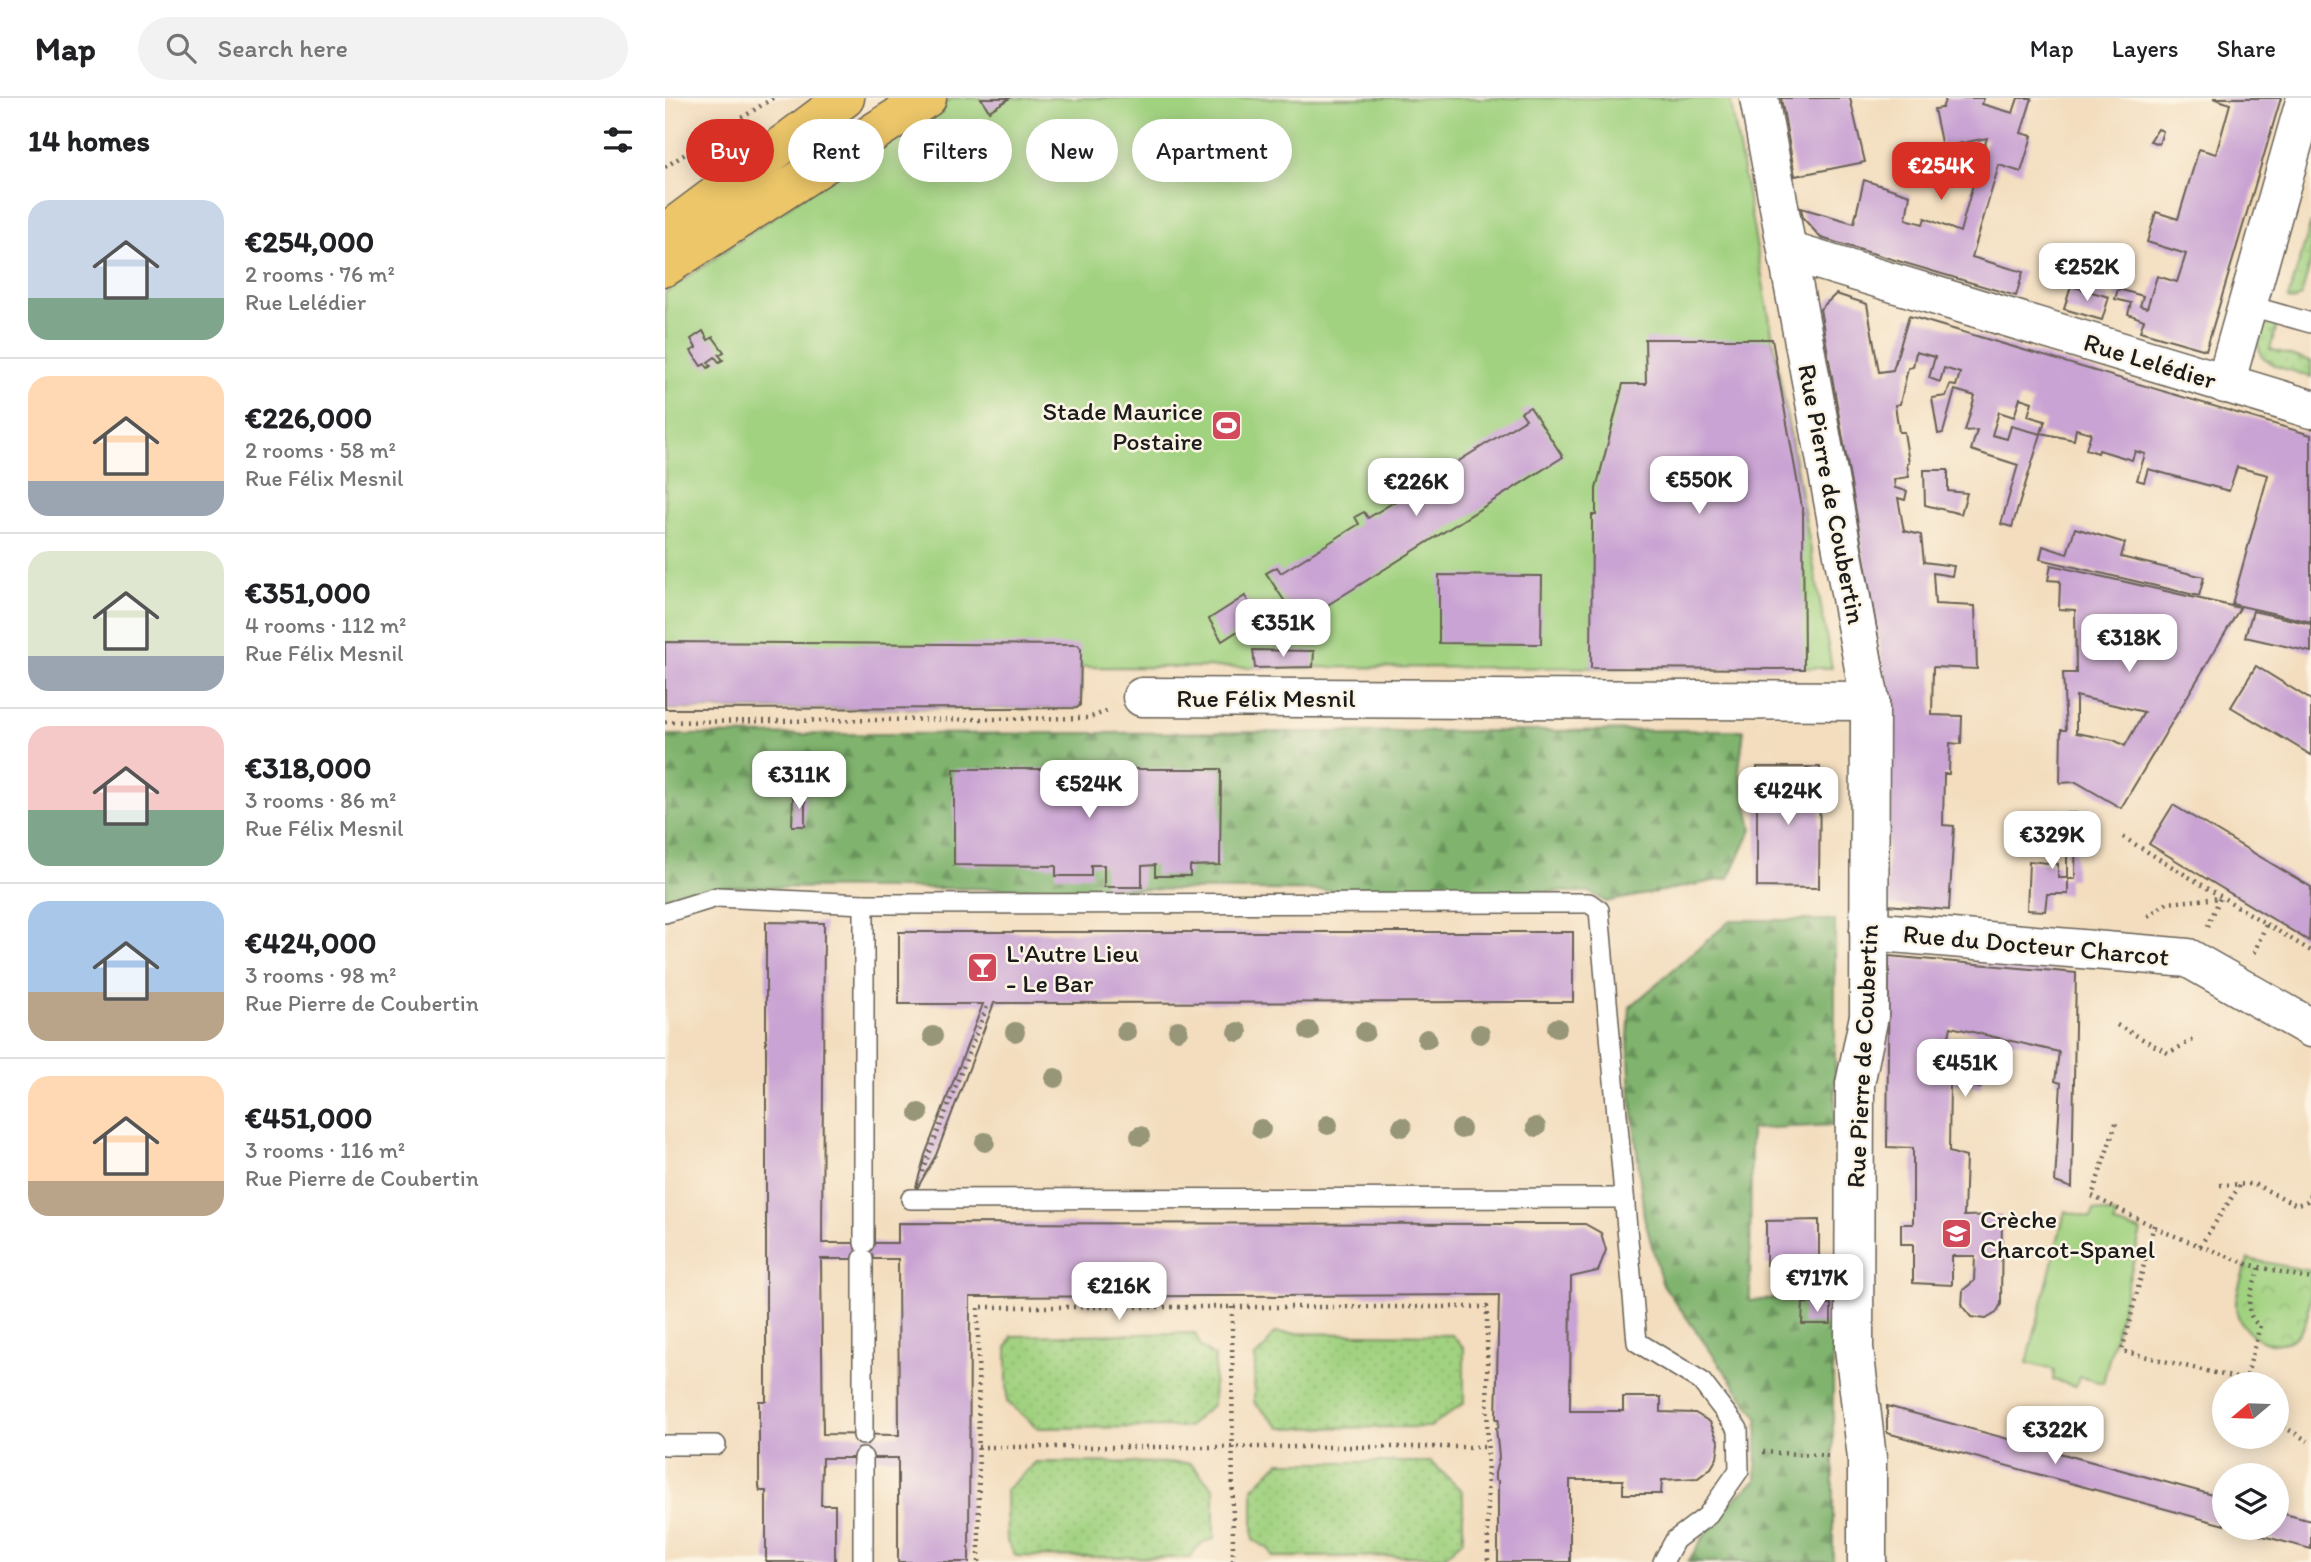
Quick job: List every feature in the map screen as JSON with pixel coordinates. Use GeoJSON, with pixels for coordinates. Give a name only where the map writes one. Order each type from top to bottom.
{"type":"FeatureCollection","features":[{"type":"Feature","properties":{"kind":"main road"},"geometry":{"type":"LineString","coordinates":[[665,267],[927,98]]}},
{"type":"Feature","properties":{"kind":"main road"},"geometry":{"type":"LineString","coordinates":[[665,208],[828,101]]}},
{"type":"Feature","properties":{"kind":"main road"},"geometry":{"type":"LineString","coordinates":[[665,233],[828,101]]}},
{"type":"Feature","properties":{"kind":"street","name":"Rue Pierre de Coubertin"},"geometry":{"type":"LineString","coordinates":[[1759,98],[1870,701],[1869,1016],[1855,1084],[1854,1348],[1867,1458],[1867,1562]]}},
{"type":"Feature","properties":{"kind":"street"},"geometry":{"type":"LineString","coordinates":[[2225,384],[2306,98]]}},
{"type":"Feature","properties":{"kind":"street","name":"Rue Lelédier"},"geometry":{"type":"LineString","coordinates":[[1788,257],[1801,255],[2311,409]]}},
{"type":"Feature","properties":{"kind":"street","name":"Rue Félix Mesnil"},"geometry":{"type":"LineString","coordinates":[[1142,697],[1870,701]]}},
{"type":"Feature","properties":{"kind":"street","name":"Rue du Docteur Charcot"},"geometry":{"type":"LineString","coordinates":[[1869,931],[2188,958],[2311,1028]]}},
{"type":"Feature","properties":{"kind":"lane"},"geometry":{"type":"LineString","coordinates":[[2248,305],[2311,323]]}},
{"type":"Feature","properties":{"kind":"lane"},"geometry":{"type":"LineString","coordinates":[[665,913],[717,897],[864,904],[1589,903],[1599,910],[1637,1342],[1702,1381],[1738,1429],[1739,1470],[1707,1516],[1675,1540],[1663,1562]]}},
{"type":"Feature","properties":{"kind":"lane"},"geometry":{"type":"LineString","coordinates":[[863,1434],[864,904]]}},
{"type":"Feature","properties":{"kind":"lane"},"geometry":{"type":"LineString","coordinates":[[911,1199],[1624,1198]]}},
{"type":"Feature","properties":{"kind":"lane"},"geometry":{"type":"LineString","coordinates":[[665,1445],[716,1445]]}},
{"type":"Feature","properties":{"kind":"lane"},"geometry":{"type":"LineString","coordinates":[[863,1458],[863,1562]]}},
{"type":"Feature","properties":{"kind":"path"},"geometry":{"type":"LineString","coordinates":[[665,167],[773,98]]}},
{"type":"Feature","properties":{"kind":"path","name":"Rue Félix Mesnil"},"geometry":{"type":"LineString","coordinates":[[665,722],[1089,718],[1142,697]]}},
{"type":"Feature","properties":{"kind":"path"},"geometry":{"type":"LineString","coordinates":[[2123,837],[2311,951]]}},
{"type":"Feature","properties":{"kind":"path"},"geometry":{"type":"LineString","coordinates":[[2138,923],[2167,902],[2220,898]]}},
{"type":"Feature","properties":{"kind":"path"},"geometry":{"type":"LineString","coordinates":[[911,1199],[988,1004]]}},
{"type":"Feature","properties":{"kind":"path"},"geometry":{"type":"LineString","coordinates":[[2117,1025],[2168,1053],[2195,1039]]}},
{"type":"Feature","properties":{"kind":"path"},"geometry":{"type":"LineString","coordinates":[[2116,1124],[2102,1159],[2092,1196],[2200,1246],[2260,1267],[2311,1279]]}},
{"type":"Feature","properties":{"kind":"path"},"geometry":{"type":"LineString","coordinates":[[2220,1185],[2254,1184],[2297,1205],[2307,1201],[2311,1193]]}},
{"type":"Feature","properties":{"kind":"path"},"geometry":{"type":"LineString","coordinates":[[2200,1246],[2240,1185]]}},
{"type":"Feature","properties":{"kind":"path"},"geometry":{"type":"LineString","coordinates":[[2154,1226],[2122,1351],[2212,1374]]}},
{"type":"Feature","properties":{"kind":"path"},"geometry":{"type":"LineString","coordinates":[[2248,1372],[2260,1326],[2249,1315],[2248,1305],[2260,1267]]}},
{"type":"Feature","properties":{"kind":"path"},"geometry":{"type":"LineString","coordinates":[[979,1562],[978,1307],[1487,1307],[1487,1562]]}},
{"type":"Feature","properties":{"kind":"path"},"geometry":{"type":"LineString","coordinates":[[1232,1307],[1233,1562]]}},
{"type":"Feature","properties":{"kind":"path"},"geometry":{"type":"LineString","coordinates":[[2289,1430],[2308,1441]]}},
{"type":"Feature","properties":{"kind":"path"},"geometry":{"type":"LineString","coordinates":[[978,1447],[1487,1447]]}},
{"type":"Feature","properties":{"kind":"path"},"geometry":{"type":"LineString","coordinates":[[1739,1450],[1867,1458]]}},
{"type":"Feature","properties":{"kind":"green space","name":"Stade Maurice Postaire"},"geometry":{"type":"Polygon","coordinates":[[[953,98],[1730,98],[1832,668],[1081,667],[1080,705],[1077,708],[665,709],[665,293],[823,182],[884,182],[884,140],[898,132],[898,182],[1012,182],[1012,119],[919,119],[953,98]]]}},
{"type":"Feature","properties":{"kind":"green space"},"geometry":{"type":"Polygon","coordinates":[[[2311,222],[2311,261],[2301,296],[2294,301],[2288,299],[2311,222]]]}},
{"type":"Feature","properties":{"kind":"green space"},"geometry":{"type":"Polygon","coordinates":[[[2277,325],[2270,349],[2311,361],[2311,377],[2276,366],[2261,356],[2258,344],[2264,326],[2277,325]]]}},
{"type":"Feature","properties":{"kind":"green space"},"geometry":{"type":"Polygon","coordinates":[[[1744,730],[1739,769],[1752,829],[1729,878],[1606,902],[1589,892],[721,887],[665,902],[665,735],[1744,730]]]}},
{"type":"Feature","properties":{"kind":"green space"},"geometry":{"type":"Polygon","coordinates":[[[1731,920],[1835,920],[1835,1125],[1751,1129],[1750,1301],[1833,1293],[1833,1562],[1688,1562],[1717,1518],[1756,1481],[1758,1418],[1662,1283],[1644,1217],[1631,1095],[1628,1037],[1630,1007],[1731,920]]]}},
{"type":"Feature","properties":{"kind":"green space"},"geometry":{"type":"Polygon","coordinates":[[[2094,1210],[2116,1215],[2114,1224],[2141,1231],[2103,1383],[2079,1377],[2076,1386],[2053,1380],[2054,1370],[2027,1363],[2065,1211],[2091,1218],[2094,1210]]]}},
{"type":"Feature","properties":{"kind":"green space"},"geometry":{"type":"Polygon","coordinates":[[[2248,1259],[2311,1271],[2310,1299],[2304,1326],[2287,1342],[2265,1342],[2254,1337],[2239,1319],[2237,1295],[2248,1259]]]}},
{"type":"Feature","properties":{"kind":"green space"},"geometry":{"type":"Polygon","coordinates":[[[1195,1333],[1201,1347],[1215,1357],[1213,1404],[1188,1427],[1038,1428],[1007,1402],[1007,1348],[1012,1336],[1195,1333]]]}},
{"type":"Feature","properties":{"kind":"green space"},"geometry":{"type":"Polygon","coordinates":[[[1274,1333],[1452,1335],[1464,1348],[1464,1403],[1430,1427],[1280,1428],[1254,1402],[1255,1357],[1265,1348],[1274,1333]]]}},
{"type":"Feature","properties":{"kind":"green space"},"geometry":{"type":"Polygon","coordinates":[[[1036,1462],[1190,1463],[1214,1489],[1214,1539],[1199,1546],[1191,1558],[1016,1556],[1007,1542],[1006,1490],[1036,1462]]]}},
{"type":"Feature","properties":{"kind":"green space"},"geometry":{"type":"Polygon","coordinates":[[[1279,1462],[1431,1462],[1463,1492],[1463,1540],[1445,1556],[1273,1557],[1269,1549],[1253,1540],[1253,1488],[1279,1462]]]}},
{"type":"Feature","properties":{"kind":"building"},"geometry":{"type":"Polygon","coordinates":[[[981,98],[1010,98],[989,111],[981,98]]]}},
{"type":"Feature","properties":{"kind":"building"},"geometry":{"type":"Polygon","coordinates":[[[1781,98],[1850,98],[1865,162],[1795,176],[1781,98]]]}},
{"type":"Feature","properties":{"kind":"building"},"geometry":{"type":"Polygon","coordinates":[[[1946,98],[1984,98],[1982,104],[2013,113],[2018,98],[2032,98],[2021,133],[2032,136],[2021,172],[1999,165],[1972,257],[2023,272],[2016,296],[1821,238],[1803,218],[1801,208],[1854,223],[1864,180],[1910,195],[1906,219],[1923,224],[1925,218],[1960,232],[1975,177],[1968,175],[1975,152],[1982,154],[1987,138],[1942,147],[1934,109],[1942,108],[1946,98]]]}},
{"type":"Feature","properties":{"kind":"building"},"geometry":{"type":"Polygon","coordinates":[[[2213,98],[2281,98],[2206,350],[2140,331],[2144,320],[2128,314],[2131,303],[2115,299],[2118,289],[2143,296],[2140,306],[2147,308],[2157,276],[2177,282],[2186,254],[2147,242],[2156,212],[2178,219],[2199,149],[2216,154],[2230,104],[2213,98]]]}},
{"type":"Feature","properties":{"kind":"building"},"geometry":{"type":"Polygon","coordinates":[[[2158,129],[2163,131],[2159,144],[2150,141],[2158,129]]]}},
{"type":"Feature","properties":{"kind":"building"},"geometry":{"type":"Polygon","coordinates":[[[2071,286],[2109,297],[2102,320],[2064,309],[2071,286]]]}},
{"type":"Feature","properties":{"kind":"building"},"geometry":{"type":"Polygon","coordinates":[[[1836,294],[1867,304],[1879,372],[1893,370],[1909,316],[2311,435],[2311,622],[2232,604],[2268,475],[2237,467],[2229,491],[2148,469],[2144,482],[2137,480],[2145,454],[2135,451],[2132,460],[2086,449],[2091,433],[2076,429],[2074,440],[2041,433],[2045,421],[2028,416],[2032,402],[2020,398],[2014,417],[1999,412],[1992,435],[2007,439],[2011,426],[2041,434],[2012,527],[2001,524],[2018,465],[1971,450],[1977,430],[1965,431],[1975,396],[1955,390],[1943,433],[1938,434],[1932,398],[1946,396],[1950,385],[1956,386],[1960,373],[1944,368],[1940,382],[1929,378],[1935,357],[1916,352],[1913,367],[1908,368],[1900,404],[1895,405],[1899,432],[1904,432],[1909,463],[1909,477],[1894,479],[1895,488],[1907,491],[1905,500],[1898,498],[1904,531],[1921,535],[1924,562],[1954,566],[1952,576],[1933,573],[1935,604],[1975,606],[1977,669],[1933,667],[1932,715],[1962,716],[1961,744],[1950,743],[1949,774],[1944,774],[1943,825],[1954,826],[1949,910],[1887,905],[1888,693],[1820,309],[1836,294]]]}},
{"type":"Feature","properties":{"kind":"building"},"geometry":{"type":"Polygon","coordinates":[[[703,331],[708,340],[713,337],[724,352],[719,355],[723,360],[719,362],[715,357],[708,362],[711,366],[708,368],[705,364],[701,366],[691,351],[696,348],[691,339],[703,331]]]}},
{"type":"Feature","properties":{"kind":"building"},"geometry":{"type":"Polygon","coordinates":[[[1645,339],[1772,339],[1803,513],[1804,669],[1591,668],[1592,515],[1596,515],[1596,489],[1623,384],[1646,384],[1645,339]]]}},
{"type":"Feature","properties":{"kind":"building"},"geometry":{"type":"Polygon","coordinates":[[[1530,407],[1563,457],[1299,623],[1266,573],[1277,567],[1281,573],[1359,524],[1355,517],[1364,512],[1368,518],[1439,474],[1435,467],[1445,462],[1449,467],[1526,419],[1521,412],[1530,407]]]}},
{"type":"Feature","properties":{"kind":"building"},"geometry":{"type":"Polygon","coordinates":[[[1924,470],[1948,470],[1948,491],[1967,493],[1961,514],[1925,505],[1924,470]]]}},
{"type":"Feature","properties":{"kind":"building"},"geometry":{"type":"Polygon","coordinates":[[[2075,528],[2125,543],[2121,557],[2204,577],[2199,596],[2040,559],[2043,546],[2067,554],[2075,528]]]}},
{"type":"Feature","properties":{"kind":"building"},"geometry":{"type":"Polygon","coordinates":[[[2051,565],[2240,608],[2121,808],[2076,782],[2060,783],[2061,730],[2066,730],[2063,673],[2076,673],[2075,610],[2059,609],[2060,581],[2048,580],[2051,565]],[[2076,696],[2076,733],[2114,740],[2125,746],[2144,712],[2076,696]]]}},
{"type":"Feature","properties":{"kind":"building"},"geometry":{"type":"Polygon","coordinates":[[[1439,575],[1542,576],[1541,644],[1439,643],[1439,575]]]}},
{"type":"Feature","properties":{"kind":"building"},"geometry":{"type":"Polygon","coordinates":[[[1245,596],[1258,618],[1222,641],[1209,619],[1245,596]]]}},
{"type":"Feature","properties":{"kind":"building"},"geometry":{"type":"Polygon","coordinates":[[[2253,611],[2311,624],[2311,652],[2245,637],[2253,611]]]}},
{"type":"Feature","properties":{"kind":"building"},"geometry":{"type":"Polygon","coordinates":[[[665,642],[1078,645],[1081,649],[1080,705],[1077,708],[665,709],[665,642]]]}},
{"type":"Feature","properties":{"kind":"building"},"geometry":{"type":"Polygon","coordinates":[[[1253,650],[1314,651],[1313,667],[1255,668],[1253,650]]]}},
{"type":"Feature","properties":{"kind":"building"},"geometry":{"type":"Polygon","coordinates":[[[2256,666],[2311,700],[2311,755],[2231,707],[2256,666]]]}},
{"type":"Feature","properties":{"kind":"building"},"geometry":{"type":"Polygon","coordinates":[[[1757,767],[1820,767],[1819,888],[1757,887],[1757,767]]]}},
{"type":"Feature","properties":{"kind":"building"},"geometry":{"type":"Polygon","coordinates":[[[954,769],[1221,769],[1220,865],[1190,866],[1190,876],[1155,876],[1155,865],[1142,866],[1142,887],[1104,887],[1104,865],[1091,865],[1091,876],[1056,876],[1056,866],[954,865],[954,769]]]}},
{"type":"Feature","properties":{"kind":"building"},"geometry":{"type":"Polygon","coordinates":[[[793,795],[805,795],[805,826],[792,826],[793,795]]]}},
{"type":"Feature","properties":{"kind":"building"},"geometry":{"type":"Polygon","coordinates":[[[2173,805],[2311,887],[2309,941],[2149,844],[2173,805]]]}},
{"type":"Feature","properties":{"kind":"building"},"geometry":{"type":"Polygon","coordinates":[[[2062,813],[2076,813],[2075,879],[2068,879],[2068,894],[2047,894],[2045,911],[2027,910],[2029,861],[2058,864],[2058,878],[2067,878],[2067,835],[2062,834],[2062,813]]]}},
{"type":"Feature","properties":{"kind":"building"},"geometry":{"type":"Polygon","coordinates":[[[766,922],[824,923],[822,1243],[898,1243],[898,1223],[1585,1224],[1601,1233],[1606,1250],[1598,1271],[1571,1277],[1570,1411],[1623,1411],[1623,1397],[1661,1397],[1661,1412],[1695,1413],[1710,1422],[1719,1443],[1717,1458],[1711,1468],[1698,1478],[1662,1480],[1661,1494],[1623,1494],[1623,1480],[1570,1480],[1570,1562],[1498,1562],[1498,1481],[1495,1480],[1495,1473],[1499,1458],[1496,1428],[1499,1419],[1496,1419],[1499,1295],[970,1297],[969,1562],[898,1562],[898,1458],[822,1458],[821,1505],[835,1505],[835,1562],[766,1562],[766,1491],[760,1491],[759,1486],[759,1401],[766,1401],[766,922]],[[821,1259],[823,1434],[899,1435],[898,1259],[821,1259]]]}},
{"type":"Feature","properties":{"kind":"building"},"geometry":{"type":"Polygon","coordinates":[[[899,932],[1573,932],[1573,1002],[994,1003],[936,1155],[914,1194],[925,1155],[983,1004],[899,1004],[899,932]]]}},
{"type":"Feature","properties":{"kind":"building"},"geometry":{"type":"Polygon","coordinates":[[[1889,956],[2076,973],[2072,1188],[2055,1182],[2061,1083],[2055,1081],[2059,1052],[1951,1027],[1948,1041],[1934,1039],[1934,1066],[1971,1073],[1971,1077],[1975,1079],[1977,1074],[1983,1076],[1980,1088],[1950,1082],[1949,1152],[1966,1157],[1964,1216],[2002,1215],[2001,1304],[1996,1313],[1986,1319],[1971,1317],[1962,1306],[1963,1290],[1974,1281],[1975,1256],[1952,1256],[1952,1285],[1913,1283],[1913,1244],[1901,1244],[1901,1224],[1913,1224],[1913,1148],[1887,1147],[1889,956]]]}},
{"type":"Feature","properties":{"kind":"building"},"geometry":{"type":"Polygon","coordinates":[[[1819,1220],[1819,1265],[1766,1265],[1766,1221],[1819,1220]]]}},
{"type":"Feature","properties":{"kind":"building"},"geometry":{"type":"Polygon","coordinates":[[[1803,1303],[1831,1304],[1831,1324],[1802,1324],[1803,1303]]]}},
{"type":"Feature","properties":{"kind":"building"},"geometry":{"type":"Polygon","coordinates":[[[1887,1406],[2212,1495],[2212,1522],[1887,1433],[1887,1406]]]}},
{"type":"Feature","properties":{"kind":"building"},"geometry":{"type":"Polygon","coordinates":[[[2289,1515],[2311,1521],[2311,1549],[2278,1540],[2289,1540],[2289,1515]]]}},
{"type":"Feature","properties":{"kind":"place","name":"Stade Maurice Postaire"},"geometry":{"type":"Point","coordinates":[1226,426]}},
{"type":"Feature","properties":{"kind":"place","name":"L'Autre Lieu - Le Bar"},"geometry":{"type":"Point","coordinates":[983,968]}},
{"type":"Feature","properties":{"kind":"place","name":"Crèche Charcot-Spanel"},"geometry":{"type":"Point","coordinates":[1957,1234]}}]}
